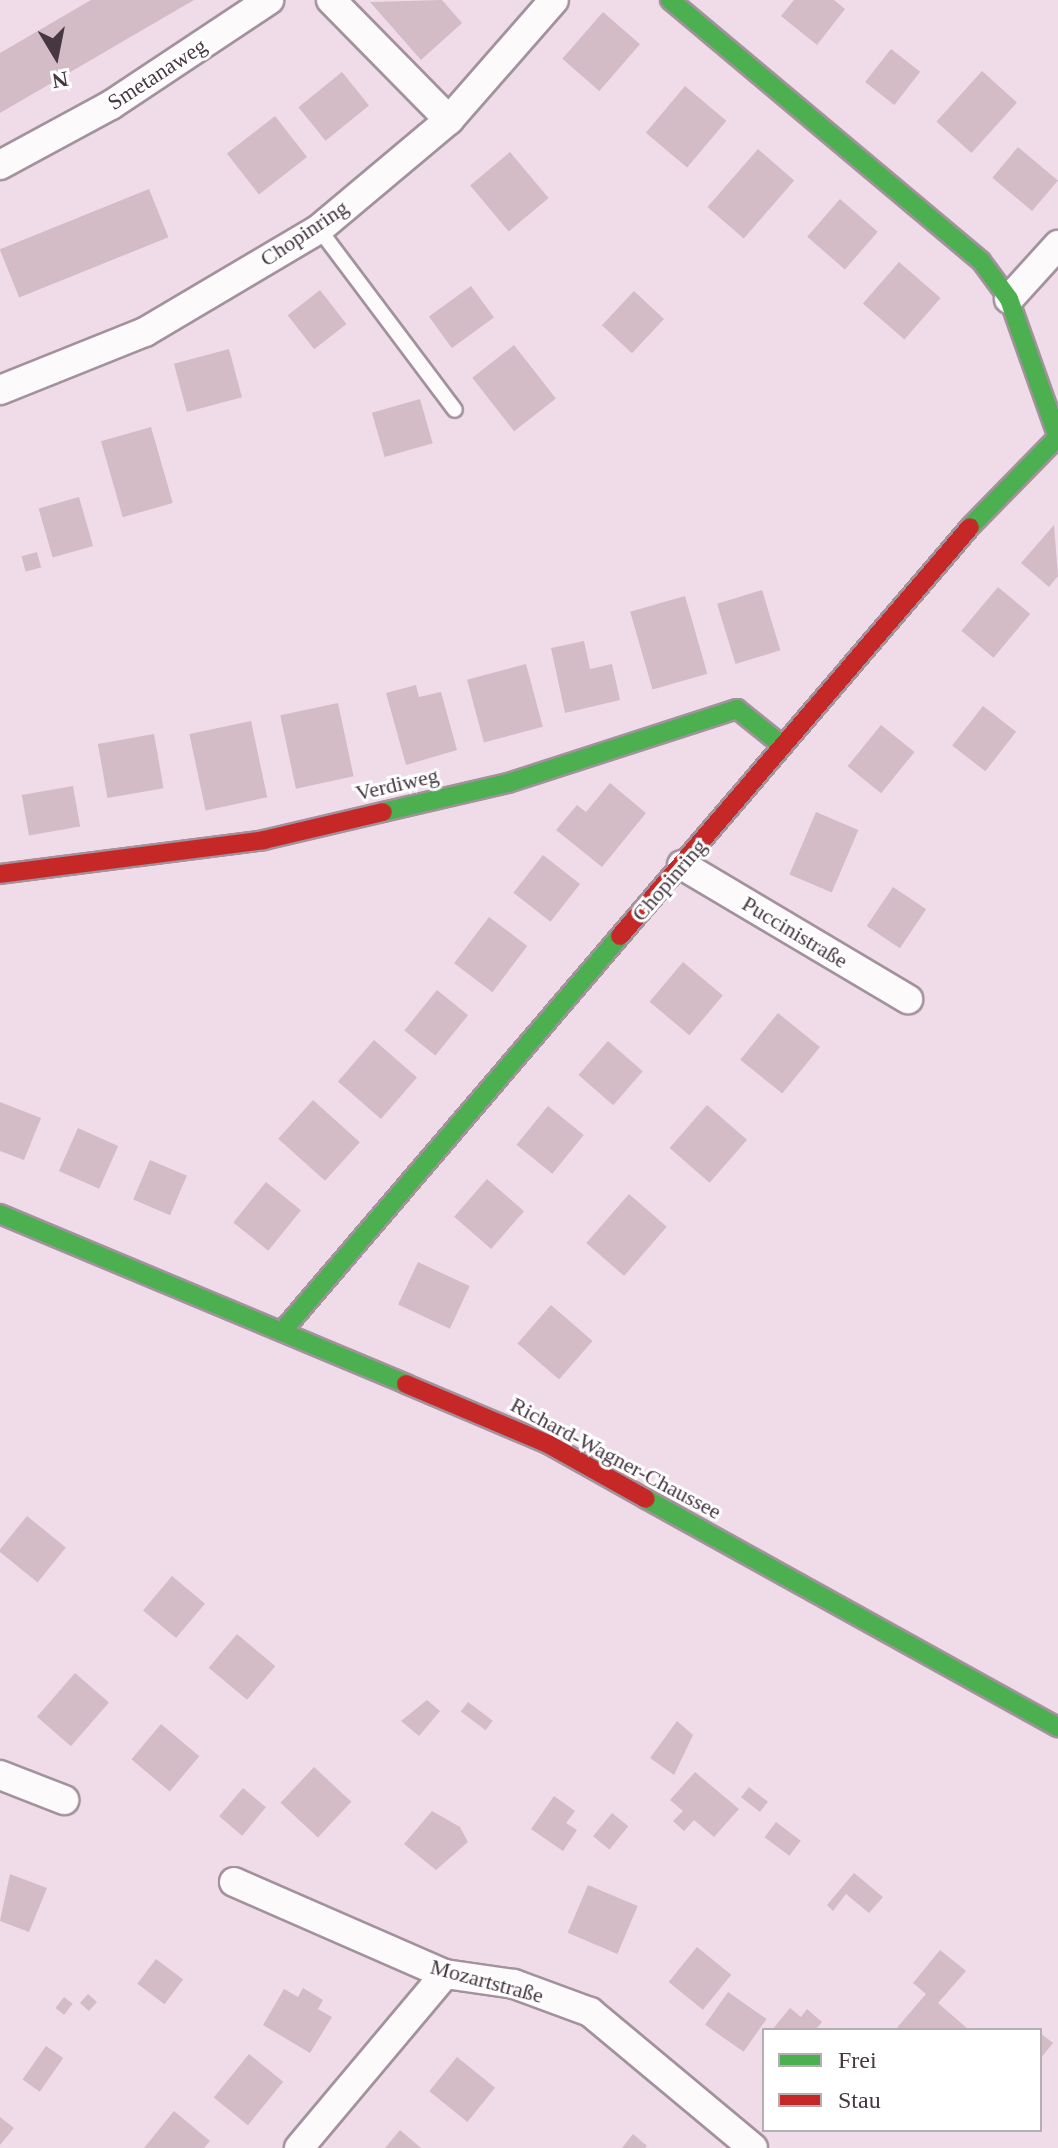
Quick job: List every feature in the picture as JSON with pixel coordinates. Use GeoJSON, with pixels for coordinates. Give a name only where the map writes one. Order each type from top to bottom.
{"type":"FeatureCollection","features":[{"type":"Feature","properties":{"kind":"street","name":"Smetanaweg"},"geometry":{"type":"LineString","coordinates":[[0,165],[111,105],[269,0]]}},
{"type":"Feature","properties":{"kind":"street"},"geometry":{"type":"LineString","coordinates":[[331,0],[449,120]]}},
{"type":"Feature","properties":{"kind":"street","name":"Chopinring"},"geometry":{"type":"LineString","coordinates":[[0,390],[145,332],[319,229],[449,120],[554,0]]}},
{"type":"Feature","properties":{"kind":"street","name":"Chopinring"},"geometry":{"type":"LineString","coordinates":[[285,1328],[783,746],[894,604],[1021,467],[1058,437],[1009,299],[981,261],[670,0]]}},
{"type":"Feature","properties":{"kind":"street"},"geometry":{"type":"LineString","coordinates":[[1009,299],[1058,245]]}},
{"type":"Feature","properties":{"kind":"street","name":"Verdiweg"},"geometry":{"type":"LineString","coordinates":[[0,874],[264,840],[508,783],[737,709],[783,746]]}},
{"type":"Feature","properties":{"kind":"street","name":"Puccinistraße"},"geometry":{"type":"LineString","coordinates":[[682,865],[908,999]]}},
{"type":"Feature","properties":{"kind":"street","name":"Richard-Wagner-Chaussee"},"geometry":{"type":"LineString","coordinates":[[0,1214],[285,1328],[548,1444],[1058,1727]]}},
{"type":"Feature","properties":{"kind":"street"},"geometry":{"type":"LineString","coordinates":[[0,1775],[64,1800]]}},
{"type":"Feature","properties":{"kind":"street","name":"Mozartstraße"},"geometry":{"type":"LineString","coordinates":[[234,1882],[445,1974],[514,1984],[590,2012],[753,2148]]}},
{"type":"Feature","properties":{"kind":"street"},"geometry":{"type":"LineString","coordinates":[[299,2148],[445,1974]]}},
{"type":"Feature","properties":{"kind":"lane"},"geometry":{"type":"LineString","coordinates":[[319,229],[455,410]]}},
{"type":"Feature","properties":{"kind":"building"},"geometry":{"type":"Polygon","coordinates":[[[91,0],[194,0],[0,113],[0,53],[91,0]]]}},
{"type":"Feature","properties":{"kind":"building"},"geometry":{"type":"Polygon","coordinates":[[[442,0],[462,23],[421,60],[370,2],[442,0]]]}},
{"type":"Feature","properties":{"kind":"building"},"geometry":{"type":"Polygon","coordinates":[[[794,0],[834,0],[845,9],[817,45],[781,16],[794,0]]]}},
{"type":"Feature","properties":{"kind":"building"},"geometry":{"type":"Polygon","coordinates":[[[603,12],[640,44],[599,91],[562,59],[603,12]]]}},
{"type":"Feature","properties":{"kind":"building"},"geometry":{"type":"Polygon","coordinates":[[[891,49],[920,72],[894,105],[865,82],[891,49]]]}},
{"type":"Feature","properties":{"kind":"building"},"geometry":{"type":"Polygon","coordinates":[[[982,71],[1017,102],[971,153],[936,122],[982,71]]]}},
{"type":"Feature","properties":{"kind":"building"},"geometry":{"type":"Polygon","coordinates":[[[342,72],[369,105],[326,141],[298,107],[342,72]]]}},
{"type":"Feature","properties":{"kind":"building"},"geometry":{"type":"Polygon","coordinates":[[[685,86],[726,121],[687,167],[646,133],[685,86]]]}},
{"type":"Feature","properties":{"kind":"building"},"geometry":{"type":"Polygon","coordinates":[[[275,116],[307,157],[259,195],[227,154],[275,116]]]}},
{"type":"Feature","properties":{"kind":"building"},"geometry":{"type":"Polygon","coordinates":[[[1018,147],[1058,180],[1032,211],[992,178],[1018,147]]]}},
{"type":"Feature","properties":{"kind":"building"},"geometry":{"type":"Polygon","coordinates":[[[758,149],[794,180],[744,239],[707,207],[758,149]]]}},
{"type":"Feature","properties":{"kind":"building"},"geometry":{"type":"Polygon","coordinates":[[[510,152],[549,198],[509,231],[470,185],[510,152]]]}},
{"type":"Feature","properties":{"kind":"building"},"geometry":{"type":"Polygon","coordinates":[[[149,189],[168,237],[19,298],[0,249],[149,189]]]}},
{"type":"Feature","properties":{"kind":"building"},"geometry":{"type":"Polygon","coordinates":[[[840,199],[878,232],[845,270],[807,237],[840,199]]]}},
{"type":"Feature","properties":{"kind":"building"},"geometry":{"type":"Polygon","coordinates":[[[899,262],[941,298],[904,340],[863,304],[899,262]]]}},
{"type":"Feature","properties":{"kind":"building"},"geometry":{"type":"Polygon","coordinates":[[[471,286],[494,318],[452,348],[429,317],[471,286]]]}},
{"type":"Feature","properties":{"kind":"building"},"geometry":{"type":"Polygon","coordinates":[[[320,290],[346,324],[314,349],[288,315],[320,290]]]}},
{"type":"Feature","properties":{"kind":"building"},"geometry":{"type":"Polygon","coordinates":[[[634,291],[664,319],[632,353],[602,325],[634,291]]]}},
{"type":"Feature","properties":{"kind":"building"},"geometry":{"type":"Polygon","coordinates":[[[514,345],[556,399],[514,431],[472,378],[514,345]]]}},
{"type":"Feature","properties":{"kind":"building"},"geometry":{"type":"Polygon","coordinates":[[[229,349],[242,397],[187,412],[174,364],[229,349]]]}},
{"type":"Feature","properties":{"kind":"building"},"geometry":{"type":"Polygon","coordinates":[[[420,399],[433,443],[385,457],[372,413],[420,399]]]}},
{"type":"Feature","properties":{"kind":"building"},"geometry":{"type":"Polygon","coordinates":[[[151,427],[173,503],[123,517],[101,441],[151,427]]]}},
{"type":"Feature","properties":{"kind":"building"},"geometry":{"type":"Polygon","coordinates":[[[79,497],[93,546],[53,558],[39,509],[79,497]]]}},
{"type":"Feature","properties":{"kind":"building"},"geometry":{"type":"Polygon","coordinates":[[[1054,525],[1058,576],[1049,587],[1021,563],[1054,525]]]}},
{"type":"Feature","properties":{"kind":"building"},"geometry":{"type":"Polygon","coordinates":[[[37,552],[41,567],[26,572],[22,556],[37,552]]]}},
{"type":"Feature","properties":{"kind":"building"},"geometry":{"type":"Polygon","coordinates":[[[998,587],[1030,614],[994,658],[961,631],[998,587]]]}},
{"type":"Feature","properties":{"kind":"building"},"geometry":{"type":"Polygon","coordinates":[[[762,590],[780,650],[735,664],[717,604],[762,590]]]}},
{"type":"Feature","properties":{"kind":"building"},"geometry":{"type":"Polygon","coordinates":[[[685,596],[707,674],[653,690],[630,612],[685,596]]]}},
{"type":"Feature","properties":{"kind":"building"},"geometry":{"type":"Polygon","coordinates":[[[584,641],[590,669],[612,664],[620,700],[565,713],[551,648],[584,641]]]}},
{"type":"Feature","properties":{"kind":"building"},"geometry":{"type":"Polygon","coordinates":[[[526,664],[543,727],[484,743],[467,680],[526,664]]]}},
{"type":"Feature","properties":{"kind":"building"},"geometry":{"type":"Polygon","coordinates":[[[416,685],[419,697],[441,692],[457,750],[406,765],[386,693],[416,685]]]}},
{"type":"Feature","properties":{"kind":"building"},"geometry":{"type":"Polygon","coordinates":[[[338,703],[354,776],[296,789],[280,715],[338,703]]]}},
{"type":"Feature","properties":{"kind":"building"},"geometry":{"type":"Polygon","coordinates":[[[983,706],[1016,732],[985,771],[952,745],[983,706]]]}},
{"type":"Feature","properties":{"kind":"building"},"geometry":{"type":"Polygon","coordinates":[[[251,721],[267,797],[206,810],[189,734],[251,721]]]}},
{"type":"Feature","properties":{"kind":"building"},"geometry":{"type":"Polygon","coordinates":[[[881,725],[914,752],[881,793],[848,766],[881,725]]]}},
{"type":"Feature","properties":{"kind":"building"},"geometry":{"type":"Polygon","coordinates":[[[154,734],[164,788],[107,798],[98,744],[154,734]]]}},
{"type":"Feature","properties":{"kind":"building"},"geometry":{"type":"Polygon","coordinates":[[[610,783],[646,813],[602,867],[556,830],[577,805],[586,812],[610,783]]]}},
{"type":"Feature","properties":{"kind":"building"},"geometry":{"type":"Polygon","coordinates":[[[73,786],[80,826],[29,835],[22,795],[73,786]]]}},
{"type":"Feature","properties":{"kind":"building"},"geometry":{"type":"Polygon","coordinates":[[[816,812],[858,830],[832,893],[789,875],[816,812]]]}},
{"type":"Feature","properties":{"kind":"building"},"geometry":{"type":"Polygon","coordinates":[[[543,855],[580,884],[550,922],[513,893],[543,855]]]}},
{"type":"Feature","properties":{"kind":"building"},"geometry":{"type":"Polygon","coordinates":[[[893,887],[926,909],[900,948],[867,926],[893,887]]]}},
{"type":"Feature","properties":{"kind":"building"},"geometry":{"type":"Polygon","coordinates":[[[489,917],[527,946],[492,992],[454,963],[489,917]]]}},
{"type":"Feature","properties":{"kind":"building"},"geometry":{"type":"Polygon","coordinates":[[[683,962],[723,995],[689,1035],[650,1002],[683,962]]]}},
{"type":"Feature","properties":{"kind":"building"},"geometry":{"type":"Polygon","coordinates":[[[437,990],[468,1015],[435,1056],[404,1030],[437,990]]]}},
{"type":"Feature","properties":{"kind":"building"},"geometry":{"type":"Polygon","coordinates":[[[778,1013],[820,1047],[782,1094],[740,1060],[778,1013]]]}},
{"type":"Feature","properties":{"kind":"building"},"geometry":{"type":"Polygon","coordinates":[[[374,1040],[417,1077],[381,1119],[338,1082],[374,1040]]]}},
{"type":"Feature","properties":{"kind":"building"},"geometry":{"type":"Polygon","coordinates":[[[608,1041],[643,1071],[613,1105],[578,1075],[608,1041]]]}},
{"type":"Feature","properties":{"kind":"building"},"geometry":{"type":"Polygon","coordinates":[[[313,1100],[360,1142],[325,1181],[278,1139],[313,1100]]]}},
{"type":"Feature","properties":{"kind":"building"},"geometry":{"type":"Polygon","coordinates":[[[0,1102],[41,1118],[24,1160],[0,1151],[0,1102]]]}},
{"type":"Feature","properties":{"kind":"building"},"geometry":{"type":"Polygon","coordinates":[[[707,1105],[747,1140],[710,1183],[670,1148],[707,1105]]]}},
{"type":"Feature","properties":{"kind":"building"},"geometry":{"type":"Polygon","coordinates":[[[548,1106],[584,1135],[552,1174],[517,1145],[548,1106]]]}},
{"type":"Feature","properties":{"kind":"building"},"geometry":{"type":"Polygon","coordinates":[[[78,1128],[118,1146],[99,1189],[59,1171],[78,1128]]]}},
{"type":"Feature","properties":{"kind":"building"},"geometry":{"type":"Polygon","coordinates":[[[150,1160],[187,1176],[170,1215],[133,1200],[150,1160]]]}},
{"type":"Feature","properties":{"kind":"building"},"geometry":{"type":"Polygon","coordinates":[[[487,1179],[524,1211],[491,1249],[454,1217],[487,1179]]]}},
{"type":"Feature","properties":{"kind":"building"},"geometry":{"type":"Polygon","coordinates":[[[266,1182],[301,1210],[268,1251],[233,1222],[266,1182]]]}},
{"type":"Feature","properties":{"kind":"building"},"geometry":{"type":"Polygon","coordinates":[[[629,1194],[667,1227],[624,1276],[586,1243],[629,1194]]]}},
{"type":"Feature","properties":{"kind":"building"},"geometry":{"type":"Polygon","coordinates":[[[418,1262],[470,1286],[450,1329],[398,1305],[418,1262]]]}},
{"type":"Feature","properties":{"kind":"building"},"geometry":{"type":"Polygon","coordinates":[[[551,1305],[593,1341],[559,1380],[518,1343],[551,1305]]]}},
{"type":"Feature","properties":{"kind":"building"},"geometry":{"type":"Polygon","coordinates":[[[27,1516],[66,1547],[38,1582],[0,1552],[27,1516]]]}},
{"type":"Feature","properties":{"kind":"building"},"geometry":{"type":"Polygon","coordinates":[[[172,1576],[205,1604],[176,1638],[143,1610],[172,1576]]]}},
{"type":"Feature","properties":{"kind":"building"},"geometry":{"type":"Polygon","coordinates":[[[237,1634],[275,1666],[247,1700],[209,1668],[237,1634]]]}},
{"type":"Feature","properties":{"kind":"building"},"geometry":{"type":"Polygon","coordinates":[[[75,1673],[109,1703],[71,1746],[37,1717],[75,1673]]]}},
{"type":"Feature","properties":{"kind":"building"},"geometry":{"type":"Polygon","coordinates":[[[427,1700],[440,1711],[419,1736],[401,1721],[427,1700]]]}},
{"type":"Feature","properties":{"kind":"building"},"geometry":{"type":"Polygon","coordinates":[[[468,1702],[493,1721],[486,1730],[461,1712],[468,1702]]]}},
{"type":"Feature","properties":{"kind":"building"},"geometry":{"type":"Polygon","coordinates":[[[677,1721],[693,1735],[674,1775],[650,1758],[677,1721]]]}},
{"type":"Feature","properties":{"kind":"building"},"geometry":{"type":"Polygon","coordinates":[[[161,1724],[199,1756],[170,1791],[131,1759],[161,1724]]]}},
{"type":"Feature","properties":{"kind":"building"},"geometry":{"type":"Polygon","coordinates":[[[314,1767],[351,1802],[318,1838],[281,1803],[314,1767]]]}},
{"type":"Feature","properties":{"kind":"building"},"geometry":{"type":"Polygon","coordinates":[[[695,1772],[739,1809],[714,1837],[694,1820],[684,1831],[673,1821],[683,1811],[670,1800],[695,1772]]]}},
{"type":"Feature","properties":{"kind":"building"},"geometry":{"type":"Polygon","coordinates":[[[749,1787],[768,1802],[760,1812],[741,1797],[749,1787]]]}},
{"type":"Feature","properties":{"kind":"building"},"geometry":{"type":"Polygon","coordinates":[[[243,1788],[266,1807],[242,1836],[219,1816],[243,1788]]]}},
{"type":"Feature","properties":{"kind":"building"},"geometry":{"type":"Polygon","coordinates":[[[554,1796],[575,1811],[566,1823],[577,1830],[563,1851],[531,1829],[554,1796]]]}},
{"type":"Feature","properties":{"kind":"building"},"geometry":{"type":"Polygon","coordinates":[[[432,1811],[460,1827],[468,1842],[436,1870],[404,1844],[432,1811]]]}},
{"type":"Feature","properties":{"kind":"building"},"geometry":{"type":"Polygon","coordinates":[[[612,1813],[628,1826],[609,1850],[593,1836],[612,1813]]]}},
{"type":"Feature","properties":{"kind":"building"},"geometry":{"type":"Polygon","coordinates":[[[776,1822],[801,1841],[789,1856],[765,1837],[776,1822]]]}},
{"type":"Feature","properties":{"kind":"building"},"geometry":{"type":"Polygon","coordinates":[[[854,1873],[883,1897],[869,1913],[846,1894],[833,1911],[827,1905],[854,1873]]]}},
{"type":"Feature","properties":{"kind":"building"},"geometry":{"type":"Polygon","coordinates":[[[10,1874],[47,1888],[29,1932],[0,1921],[10,1874]]]}},
{"type":"Feature","properties":{"kind":"building"},"geometry":{"type":"Polygon","coordinates":[[[588,1885],[638,1906],[617,1954],[568,1933],[588,1885]]]}},
{"type":"Feature","properties":{"kind":"building"},"geometry":{"type":"Polygon","coordinates":[[[697,1947],[731,1975],[703,2010],[669,1982],[697,1947]]]}},
{"type":"Feature","properties":{"kind":"building"},"geometry":{"type":"Polygon","coordinates":[[[940,1950],[966,1971],[938,2003],[967,2028],[897,2028],[926,1994],[913,1983],[940,1950]]]}},
{"type":"Feature","properties":{"kind":"building"},"geometry":{"type":"Polygon","coordinates":[[[156,1959],[183,1979],[164,2004],[137,1984],[156,1959]]]}},
{"type":"Feature","properties":{"kind":"building"},"geometry":{"type":"Polygon","coordinates":[[[303,1988],[323,2000],[318,2009],[332,2017],[310,2053],[263,2025],[284,1989],[298,1997],[303,1988]]]}},
{"type":"Feature","properties":{"kind":"building"},"geometry":{"type":"Polygon","coordinates":[[[728,1992],[767,2019],[744,2052],[705,2025],[728,1992]]]}},
{"type":"Feature","properties":{"kind":"building"},"geometry":{"type":"Polygon","coordinates":[[[88,1994],[97,2002],[89,2011],[80,2003],[88,1994]]]}},
{"type":"Feature","properties":{"kind":"building"},"geometry":{"type":"Polygon","coordinates":[[[64,1997],[73,2004],[64,2015],[55,2008],[64,1997]]]}},
{"type":"Feature","properties":{"kind":"building"},"geometry":{"type":"Polygon","coordinates":[[[790,2008],[801,2017],[807,2009],[822,2022],[817,2028],[774,2028],[790,2008]]]}},
{"type":"Feature","properties":{"kind":"building"},"geometry":{"type":"Polygon","coordinates":[[[1042,2035],[1053,2043],[1042,2057],[1042,2035]]]}},
{"type":"Feature","properties":{"kind":"building"},"geometry":{"type":"Polygon","coordinates":[[[46,2046],[63,2058],[40,2092],[22,2080],[46,2046]]]}},
{"type":"Feature","properties":{"kind":"building"},"geometry":{"type":"Polygon","coordinates":[[[249,2054],[283,2082],[248,2125],[214,2098],[249,2054]]]}},
{"type":"Feature","properties":{"kind":"building"},"geometry":{"type":"Polygon","coordinates":[[[457,2057],[495,2088],[467,2122],[429,2091],[457,2057]]]}},
{"type":"Feature","properties":{"kind":"building"},"geometry":{"type":"Polygon","coordinates":[[[174,2111],[210,2141],[204,2148],[144,2148],[174,2111]]]}},
{"type":"Feature","properties":{"kind":"building"},"geometry":{"type":"Polygon","coordinates":[[[0,2117],[14,2128],[0,2145],[0,2117]]]}},
{"type":"Feature","properties":{"kind":"building"},"geometry":{"type":"Polygon","coordinates":[[[400,2130],[421,2148],[385,2148],[400,2130]]]}},
{"type":"Feature","properties":{"kind":"building"},"geometry":{"type":"Polygon","coordinates":[[[633,2134],[647,2146],[645,2148],[622,2148],[633,2134]]]}},
{"type":"Feature","properties":{"kind":"traffic: fast"},"geometry":{"type":"LineString","coordinates":[[670,0],[981,261],[1009,299],[1058,437],[970,527]]}},
{"type":"Feature","properties":{"kind":"traffic: fast"},"geometry":{"type":"LineString","coordinates":[[383,812],[508,783],[737,709],[783,746]]}},
{"type":"Feature","properties":{"kind":"traffic: fast"},"geometry":{"type":"LineString","coordinates":[[285,1328],[620,936]]}},
{"type":"Feature","properties":{"kind":"traffic: fast"},"geometry":{"type":"LineString","coordinates":[[0,1214],[406,1384]]}},
{"type":"Feature","properties":{"kind":"traffic: fast"},"geometry":{"type":"LineString","coordinates":[[646,1499],[1058,1727]]}},
{"type":"Feature","properties":{"kind":"traffic: jam"},"geometry":{"type":"LineString","coordinates":[[620,936],[970,527]]}},
{"type":"Feature","properties":{"kind":"traffic: jam"},"geometry":{"type":"LineString","coordinates":[[0,874],[264,840],[383,812]]}},
{"type":"Feature","properties":{"kind":"traffic: jam"},"geometry":{"type":"LineString","coordinates":[[406,1384],[548,1444],[646,1499]]}}]}
